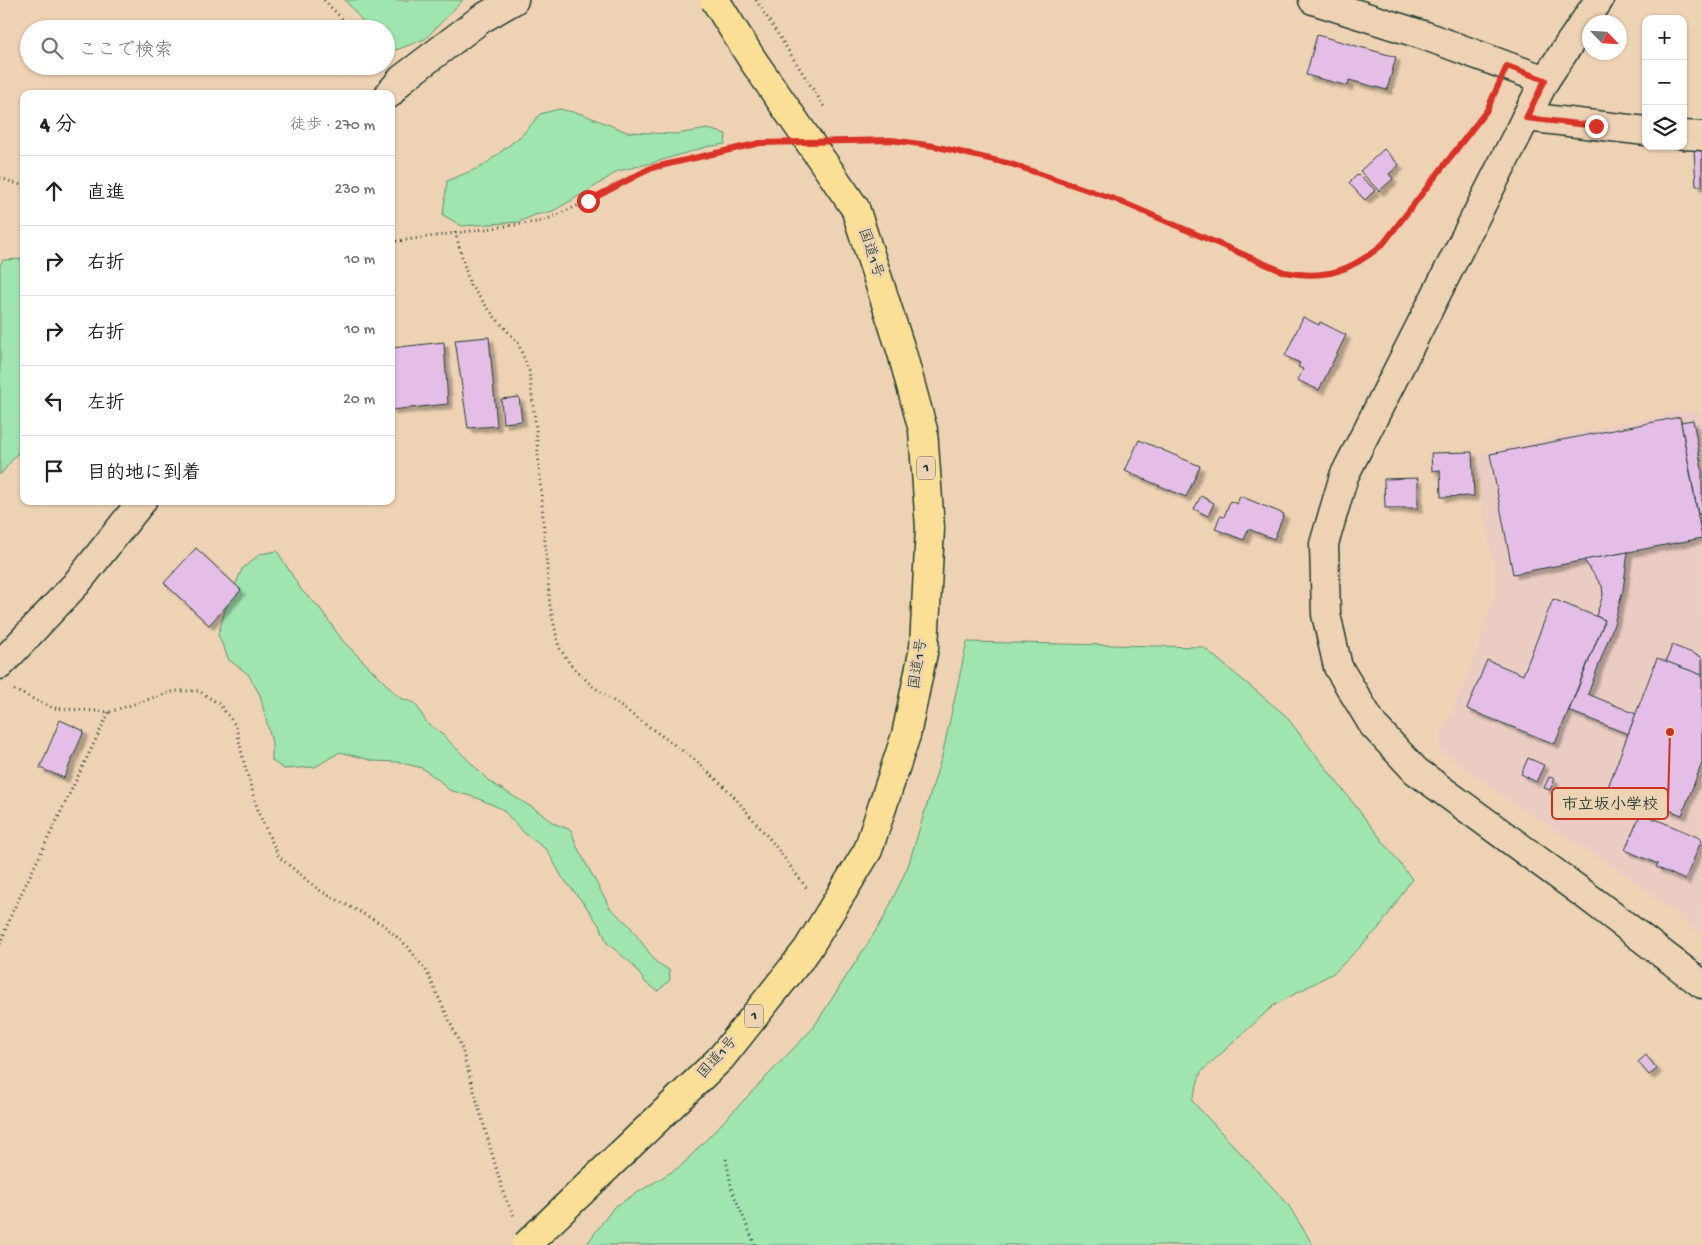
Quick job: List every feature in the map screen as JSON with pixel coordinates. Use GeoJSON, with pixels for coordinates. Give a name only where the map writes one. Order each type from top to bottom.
{"type":"FeatureCollection","features":[{"type":"Feature","properties":{"kind":"highway","name":"国道1号"},"geometry":{"type":"LineString","coordinates":[[526,1245],[720,1058],[807,950],[868,850],[906,735],[924,648],[930,528],[923,430],[902,353],[855,208],[752,59],[715,0]]}},
{"type":"Feature","properties":{"kind":"street"},"geometry":{"type":"LineString","coordinates":[[392,90],[402,79],[482,19],[514,0]]}},
{"type":"Feature","properties":{"kind":"street"},"geometry":{"type":"LineString","coordinates":[[1313,0],[1426,36],[1545,80]]}},
{"type":"Feature","properties":{"kind":"street"},"geometry":{"type":"LineString","coordinates":[[1599,0],[1545,80],[1344,476],[1324,544],[1326,614],[1338,667],[1373,725],[1416,771],[1702,984]]}},
{"type":"Feature","properties":{"kind":"street"},"geometry":{"type":"LineString","coordinates":[[1526,118],[1642,131]]}},
{"type":"Feature","properties":{"kind":"street"},"geometry":{"type":"LineString","coordinates":[[1687,134],[1702,136]]}},
{"type":"Feature","properties":{"kind":"street"},"geometry":{"type":"LineString","coordinates":[[4,676],[139,505]]}},
{"type":"Feature","properties":{"kind":"path"},"geometry":{"type":"LineString","coordinates":[[324,0],[343,20]]}},
{"type":"Feature","properties":{"kind":"path"},"geometry":{"type":"LineString","coordinates":[[756,0],[829,114]]}},
{"type":"Feature","properties":{"kind":"path"},"geometry":{"type":"LineString","coordinates":[[835,141],[891,140],[908,142],[934,146],[1011,164],[1117,200],[1284,272],[1304,276],[1344,270],[1366,258],[1383,244],[1487,110],[1507,66]]}},
{"type":"Feature","properties":{"kind":"path"},"geometry":{"type":"LineString","coordinates":[[844,138],[850,146]]}},
{"type":"Feature","properties":{"kind":"path"},"geometry":{"type":"LineString","coordinates":[[395,241],[543,221],[588,201],[651,168],[760,143],[779,143]]}},
{"type":"Feature","properties":{"kind":"path"},"geometry":{"type":"LineString","coordinates":[[0,178],[20,185]]}},
{"type":"Feature","properties":{"kind":"path"},"geometry":{"type":"LineString","coordinates":[[455,232],[470,285],[494,316],[518,342],[529,371],[536,428],[550,606],[559,647],[570,664],[590,685],[694,758],[730,792],[773,842],[808,891]]}},
{"type":"Feature","properties":{"kind":"path"},"geometry":{"type":"LineString","coordinates":[[4,676],[53,708],[109,712],[175,691],[199,691],[219,704],[236,726],[244,763],[259,814],[279,857],[319,890],[384,925],[408,947],[427,972],[461,1046],[504,1195],[516,1220]]}},
{"type":"Feature","properties":{"kind":"path"},"geometry":{"type":"LineString","coordinates":[[0,944],[21,895],[109,712]]}},
{"type":"Feature","properties":{"kind":"path"},"geometry":{"type":"LineString","coordinates":[[726,1159],[732,1190],[755,1245]]}},
{"type":"Feature","properties":{"kind":"shaded area"},"geometry":{"type":"Polygon","coordinates":[[[1685,410],[1695,412],[1702,417],[1702,935],[1632,879],[1501,795],[1440,750],[1441,734],[1465,683],[1496,591],[1492,555],[1478,477],[1478,453],[1685,410]]]}},
{"type":"Feature","properties":{"kind":"green space"},"geometry":{"type":"Polygon","coordinates":[[[345,0],[463,0],[425,39],[396,50],[395,20],[362,20],[345,0]]]}},
{"type":"Feature","properties":{"kind":"green space"},"geometry":{"type":"Polygon","coordinates":[[[559,109],[582,114],[627,132],[676,134],[708,129],[726,134],[725,144],[706,147],[618,171],[553,211],[535,215],[519,222],[462,226],[443,215],[447,181],[483,166],[522,135],[540,114],[559,109]]]}},
{"type":"Feature","properties":{"kind":"green space"},"geometry":{"type":"Polygon","coordinates":[[[20,259],[20,450],[0,475],[0,265],[3,260],[20,259]]]}},
{"type":"Feature","properties":{"kind":"green space"},"geometry":{"type":"Polygon","coordinates":[[[277,551],[302,591],[319,607],[343,641],[400,698],[415,703],[427,723],[439,731],[490,782],[538,811],[553,823],[571,830],[577,847],[610,908],[629,925],[656,962],[669,970],[670,980],[658,991],[646,983],[632,964],[607,943],[601,928],[562,877],[547,850],[524,833],[502,809],[477,798],[449,790],[422,768],[398,762],[374,761],[340,752],[315,767],[284,769],[272,761],[272,743],[260,695],[248,674],[229,660],[218,635],[225,610],[242,569],[260,554],[277,551]]]}},
{"type":"Feature","properties":{"kind":"green space"},"geometry":{"type":"Polygon","coordinates":[[[967,642],[1203,647],[1285,715],[1412,879],[1379,928],[1335,972],[1273,1006],[1201,1072],[1192,1101],[1287,1203],[1313,1245],[586,1245],[614,1207],[681,1166],[813,1028],[884,918],[908,866],[942,756],[967,642]]]}},
{"type":"Feature","properties":{"kind":"building"},"geometry":{"type":"Polygon","coordinates":[[[1317,35],[1396,57],[1387,90],[1349,80],[1348,86],[1306,75],[1317,35]]]}},
{"type":"Feature","properties":{"kind":"building"},"geometry":{"type":"Polygon","coordinates":[[[1384,149],[1399,165],[1389,174],[1393,179],[1379,191],[1360,171],[1384,149]]]}},
{"type":"Feature","properties":{"kind":"building"},"geometry":{"type":"Polygon","coordinates":[[[1694,149],[1702,149],[1702,186],[1696,186],[1694,149]]]}},
{"type":"Feature","properties":{"kind":"building"},"geometry":{"type":"Polygon","coordinates":[[[1358,174],[1375,190],[1365,200],[1349,183],[1358,174]]]}},
{"type":"Feature","properties":{"kind":"building"},"geometry":{"type":"Polygon","coordinates":[[[1303,317],[1319,325],[1320,322],[1346,335],[1319,390],[1297,380],[1303,369],[1298,367],[1300,363],[1285,356],[1303,317]]]}},
{"type":"Feature","properties":{"kind":"building"},"geometry":{"type":"Polygon","coordinates":[[[489,337],[497,426],[468,428],[455,340],[489,337]]]}},
{"type":"Feature","properties":{"kind":"building"},"geometry":{"type":"Polygon","coordinates":[[[444,342],[448,404],[395,410],[395,348],[444,342]]]}},
{"type":"Feature","properties":{"kind":"building"},"geometry":{"type":"Polygon","coordinates":[[[519,397],[522,421],[503,423],[501,399],[519,397]]]}},
{"type":"Feature","properties":{"kind":"building"},"geometry":{"type":"Polygon","coordinates":[[[1680,417],[1702,538],[1513,574],[1490,454],[1680,417]]]}},
{"type":"Feature","properties":{"kind":"building"},"geometry":{"type":"Polygon","coordinates":[[[1693,420],[1702,470],[1702,513],[1698,514],[1681,422],[1693,420]]]}},
{"type":"Feature","properties":{"kind":"building"},"geometry":{"type":"Polygon","coordinates":[[[1139,440],[1200,466],[1186,497],[1125,471],[1139,440]]]}},
{"type":"Feature","properties":{"kind":"building"},"geometry":{"type":"Polygon","coordinates":[[[1472,452],[1474,496],[1441,497],[1440,470],[1432,471],[1431,453],[1472,452]]]}},
{"type":"Feature","properties":{"kind":"building"},"geometry":{"type":"Polygon","coordinates":[[[1418,478],[1418,508],[1385,508],[1384,479],[1418,478]]]}},
{"type":"Feature","properties":{"kind":"building"},"geometry":{"type":"Polygon","coordinates":[[[1201,496],[1214,503],[1208,516],[1194,509],[1201,496]]]}},
{"type":"Feature","properties":{"kind":"building"},"geometry":{"type":"Polygon","coordinates":[[[1240,496],[1284,514],[1274,539],[1248,529],[1244,540],[1215,529],[1220,516],[1224,517],[1230,501],[1237,504],[1240,496]]]}},
{"type":"Feature","properties":{"kind":"building"},"geometry":{"type":"Polygon","coordinates":[[[196,548],[241,590],[209,625],[164,583],[196,548]]]}},
{"type":"Feature","properties":{"kind":"building"},"geometry":{"type":"Polygon","coordinates":[[[1628,552],[1623,590],[1614,624],[1588,694],[1636,714],[1628,734],[1569,711],[1605,620],[1596,616],[1603,595],[1602,586],[1584,560],[1628,552]]]}},
{"type":"Feature","properties":{"kind":"building"},"geometry":{"type":"Polygon","coordinates":[[[1553,599],[1605,620],[1555,744],[1467,709],[1487,660],[1523,675],[1553,599]]]}},
{"type":"Feature","properties":{"kind":"building"},"geometry":{"type":"Polygon","coordinates":[[[1672,645],[1702,657],[1702,675],[1666,662],[1672,645]]]}},
{"type":"Feature","properties":{"kind":"building"},"geometry":{"type":"Polygon","coordinates":[[[1657,658],[1702,675],[1702,763],[1682,815],[1608,787],[1657,658]]]}},
{"type":"Feature","properties":{"kind":"building"},"geometry":{"type":"Polygon","coordinates":[[[60,720],[84,731],[64,778],[40,768],[60,720]]]}},
{"type":"Feature","properties":{"kind":"building"},"geometry":{"type":"Polygon","coordinates":[[[1528,758],[1544,765],[1536,782],[1521,774],[1528,758]]]}},
{"type":"Feature","properties":{"kind":"building"},"geometry":{"type":"Polygon","coordinates":[[[1549,777],[1555,779],[1550,790],[1544,788],[1549,777]]]}},
{"type":"Feature","properties":{"kind":"building"},"geometry":{"type":"Polygon","coordinates":[[[1641,813],[1702,839],[1685,880],[1656,867],[1658,864],[1625,850],[1641,813]]]}},
{"type":"Feature","properties":{"kind":"building"},"geometry":{"type":"Polygon","coordinates":[[[1646,1055],[1657,1069],[1649,1075],[1638,1062],[1646,1055]]]}},
{"type":"Feature","properties":{"kind":"place","name":"市立坂小学校"},"geometry":{"type":"Point","coordinates":[1670,732]}},
{"type":"Feature","properties":{"kind":"route"},"geometry":{"type":"LineString","coordinates":[[588,201],[651,168],[760,143],[891,140],[934,146],[1011,164],[1117,200],[1284,272],[1304,276],[1344,270],[1366,258],[1383,244],[1487,110],[1507,66],[1545,80],[1526,118],[1596,126]]}}]}
